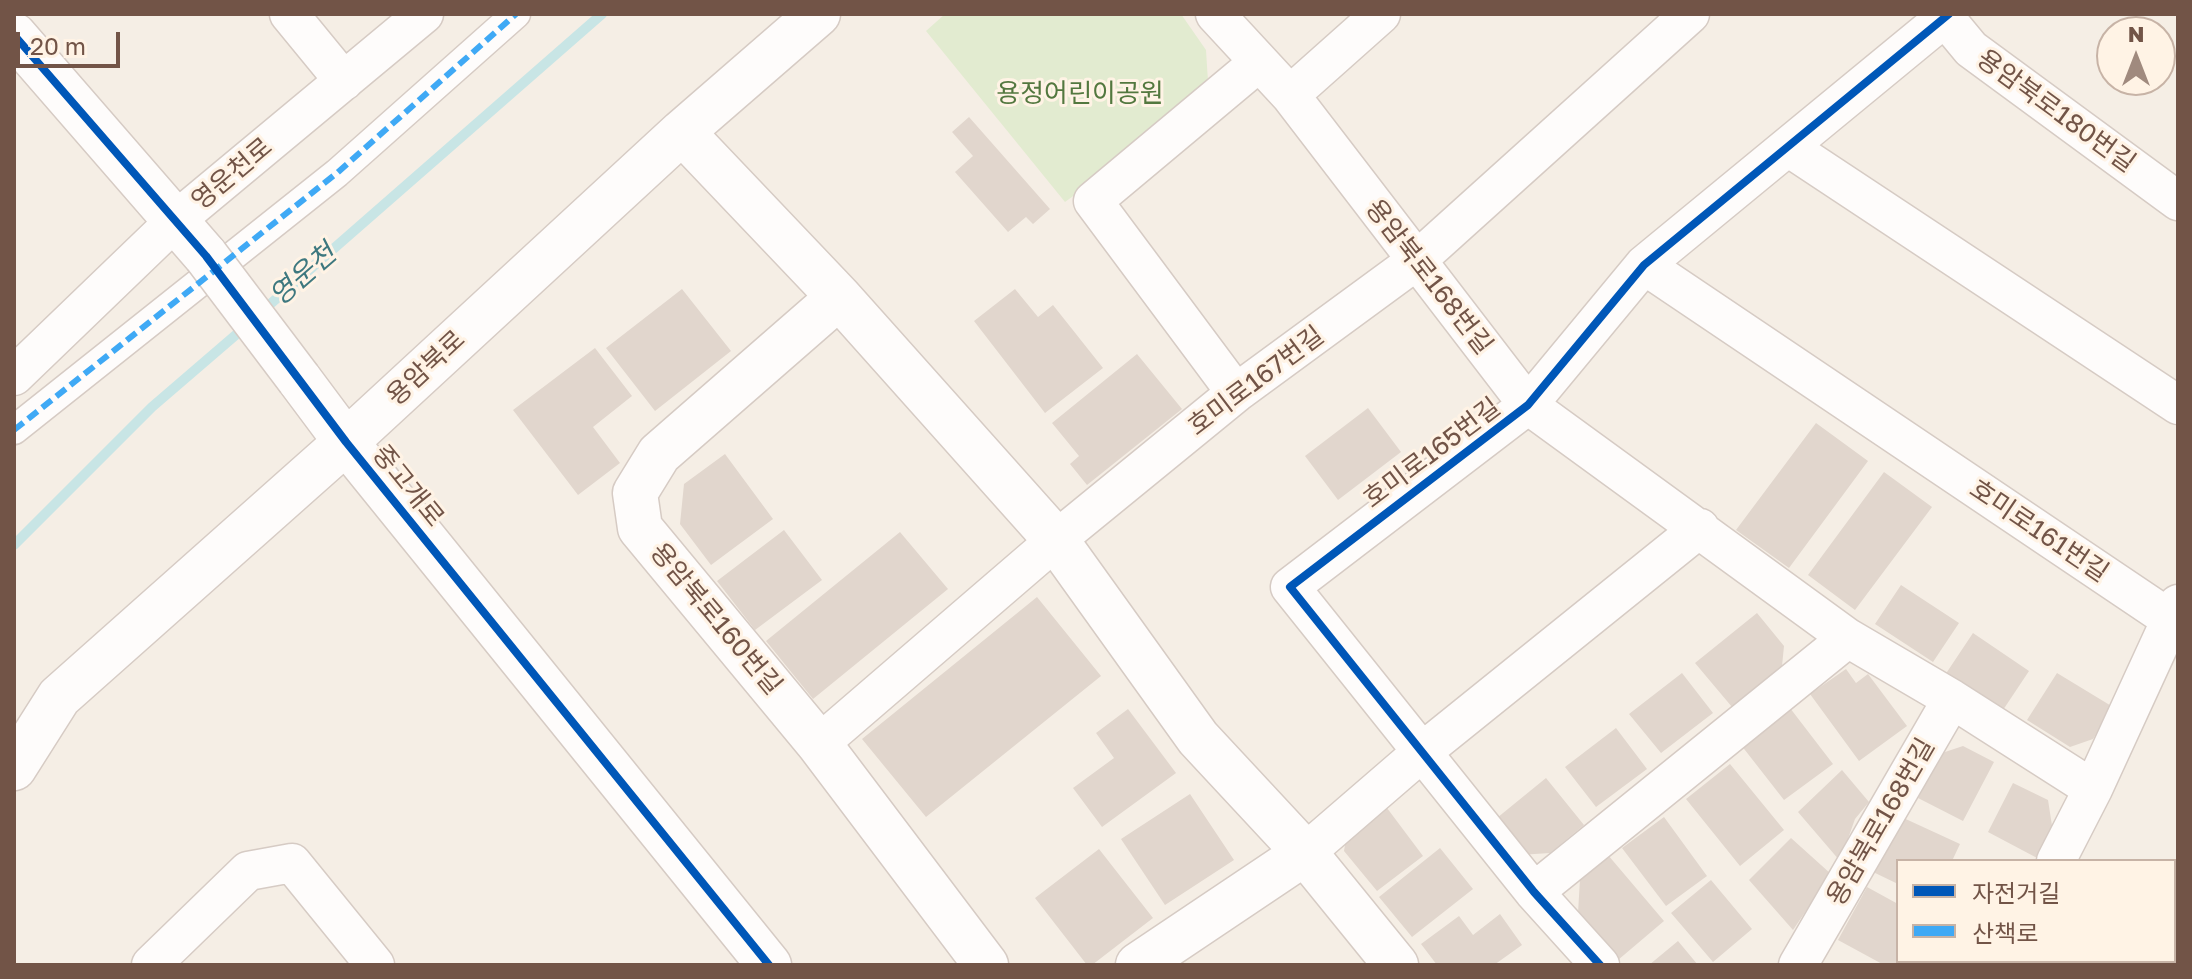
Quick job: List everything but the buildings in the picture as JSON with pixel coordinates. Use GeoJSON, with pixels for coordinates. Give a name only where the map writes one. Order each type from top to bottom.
{"type":"FeatureCollection","features":[{"type":"Feature","properties":{"kind":"street"},"geometry":{"type":"LineString","coordinates":[[289,14],[344,81]]}},
{"type":"Feature","properties":{"kind":"street","name":"영운천로"},"geometry":{"type":"LineString","coordinates":[[14,376],[175,221],[424,14]]}},
{"type":"Feature","properties":{"kind":"street"},"geometry":{"type":"LineString","coordinates":[[14,430],[337,173],[516,14]]}},
{"type":"Feature","properties":{"kind":"street","name":"용암북로"},"geometry":{"type":"LineString","coordinates":[[14,768],[59,697],[346,442],[682,132],[818,14]]}},
{"type":"Feature","properties":{"kind":"street","name":"용암북로168번길"},"geometry":{"type":"LineString","coordinates":[[1215,14],[1290,95],[1528,405],[1848,638],[1952,699],[2093,789]]}},
{"type":"Feature","properties":{"kind":"street"},"geometry":{"type":"LineString","coordinates":[[1290,95],[1381,14]]}},
{"type":"Feature","properties":{"kind":"street","name":"호미로167번길"},"geometry":{"type":"LineString","coordinates":[[819,744],[1056,540],[1236,393],[1416,261],[1690,14]]}},
{"type":"Feature","properties":{"kind":"street","name":"호미로165번길"},"geometry":{"type":"LineString","coordinates":[[1600,965],[1534,892],[1290,587],[1528,405],[1644,265],[1945,15]]}},
{"type":"Feature","properties":{"kind":"street","name":"용암북로180번길"},"geometry":{"type":"LineString","coordinates":[[1945,15],[1971,49],[2178,201]]}},
{"type":"Feature","properties":{"kind":"street","name":"중고개로"},"geometry":{"type":"LineString","coordinates":[[14,35],[206,256],[346,442],[769,965]]}},
{"type":"Feature","properties":{"kind":"street"},"geometry":{"type":"LineString","coordinates":[[1236,393],[1093,201],[1258,63]]}},
{"type":"Feature","properties":{"kind":"street"},"geometry":{"type":"LineString","coordinates":[[682,132],[839,297],[1056,540],[1198,738],[1305,853],[1396,965]]}},
{"type":"Feature","properties":{"kind":"street"},"geometry":{"type":"LineString","coordinates":[[1788,147],[2178,405]]}},
{"type":"Feature","properties":{"kind":"street","name":"호미로161번길"},"geometry":{"type":"LineString","coordinates":[[1644,265],[1909,443],[2174,612],[2093,789],[2057,859]]}},
{"type":"Feature","properties":{"kind":"street","name":"용암북로160번길"},"geometry":{"type":"LineString","coordinates":[[839,297],[659,454],[635,493],[640,528],[819,744],[986,965]]}},
{"type":"Feature","properties":{"kind":"street"},"geometry":{"type":"LineString","coordinates":[[1138,965],[1305,853],[1422,752],[1700,528]]}},
{"type":"Feature","properties":{"kind":"street"},"geometry":{"type":"LineString","coordinates":[[1534,892],[1848,638]]}},
{"type":"Feature","properties":{"kind":"street","name":"용암북로168번길"},"geometry":{"type":"LineString","coordinates":[[1804,955],[1952,699]]}},
{"type":"Feature","properties":{"kind":"street"},"geometry":{"type":"LineString","coordinates":[[151,965],[248,871],[292,863],[375,965]]}},
{"type":"Feature","properties":{"kind":"green space","name":"용정어린이공원"},"geometry":{"type":"Polygon","coordinates":[[[945,14],[1181,14],[1206,50],[1209,97],[1065,202],[926,31],[945,14]]]}},
{"type":"Feature","properties":{"kind":"waterway","name":"영운천"},"geometry":{"type":"LineString","coordinates":[[260,313],[602,14]]}},
{"type":"Feature","properties":{"kind":"waterway","name":"영운천"},"geometry":{"type":"LineString","coordinates":[[14,545],[152,407],[245,327]]}},
{"type":"Feature","properties":{"kind":"marked path"},"geometry":{"type":"LineString","coordinates":[[14,430],[337,173],[516,14]]}},
{"type":"Feature","properties":{"kind":"cycle path"},"geometry":{"type":"LineString","coordinates":[[1600,965],[1534,892],[1290,587],[1528,405],[1644,265],[1949,14]]}},
{"type":"Feature","properties":{"kind":"cycle path"},"geometry":{"type":"LineString","coordinates":[[14,35],[206,256],[346,442],[769,965]]}}]}
